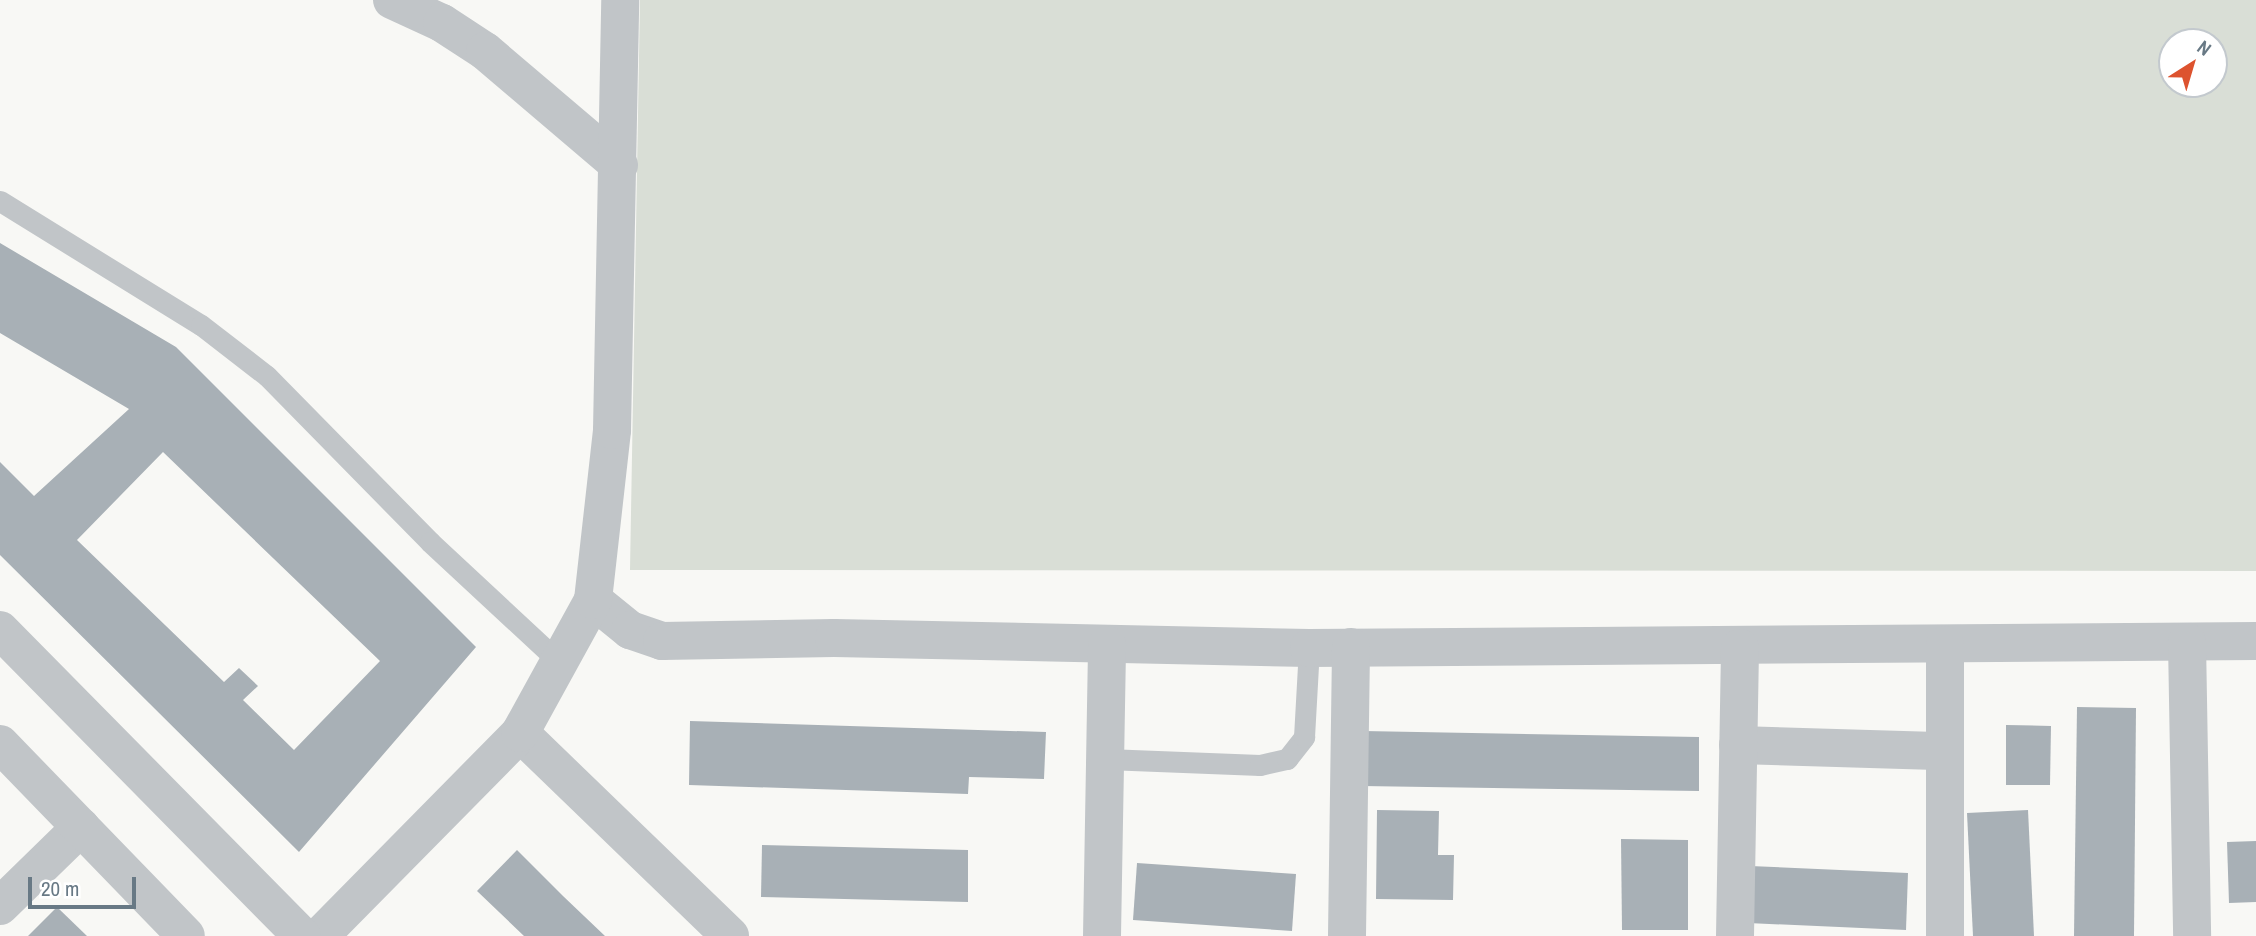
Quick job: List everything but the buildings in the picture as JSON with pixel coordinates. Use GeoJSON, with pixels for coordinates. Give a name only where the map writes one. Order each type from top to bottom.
{"type":"FeatureCollection","features":[{"type":"Feature","properties":{"kind":"street"},"geometry":{"type":"LineString","coordinates":[[393,0],[485,51],[619,165]]}},
{"type":"Feature","properties":{"kind":"street"},"geometry":{"type":"LineString","coordinates":[[320,936],[520,733],[593,600],[612,430],[620,0]]}},
{"type":"Feature","properties":{"kind":"street"},"geometry":{"type":"LineString","coordinates":[[593,600],[630,630],[662,641],[834,638],[1309,648],[1740,648],[2256,640]]}},
{"type":"Feature","properties":{"kind":"street"},"geometry":{"type":"LineString","coordinates":[[0,630],[302,936]]}},
{"type":"Feature","properties":{"kind":"street"},"geometry":{"type":"LineString","coordinates":[[2188,642],[2192,936]]}},
{"type":"Feature","properties":{"kind":"street"},"geometry":{"type":"LineString","coordinates":[[1102,936],[1107,645]]}},
{"type":"Feature","properties":{"kind":"street"},"geometry":{"type":"LineString","coordinates":[[1945,645],[1945,936]]}},
{"type":"Feature","properties":{"kind":"street"},"geometry":{"type":"LineString","coordinates":[[1347,936],[1351,647]]}},
{"type":"Feature","properties":{"kind":"street"},"geometry":{"type":"LineString","coordinates":[[1735,936],[1740,648]]}},
{"type":"Feature","properties":{"kind":"street"},"geometry":{"type":"LineString","coordinates":[[520,733],[730,936]]}},
{"type":"Feature","properties":{"kind":"street"},"geometry":{"type":"LineString","coordinates":[[0,744],[186,936]]}},
{"type":"Feature","properties":{"kind":"street"},"geometry":{"type":"LineString","coordinates":[[1738,745],[1945,751]]}},
{"type":"Feature","properties":{"kind":"street"},"geometry":{"type":"LineString","coordinates":[[0,906],[81,827]]}},
{"type":"Feature","properties":{"kind":"lane"},"geometry":{"type":"LineString","coordinates":[[0,201],[201,325],[267,376],[430,542],[560,663]]}},
{"type":"Feature","properties":{"kind":"lane"},"geometry":{"type":"LineString","coordinates":[[1106,759],[1260,765],[1287,759],[1304,737],[1309,648]]}},
{"type":"Feature","properties":{"kind":"shaded area"},"geometry":{"type":"Polygon","coordinates":[[[640,0],[2256,0],[2256,571],[630,570],[640,0]]]}}]}
